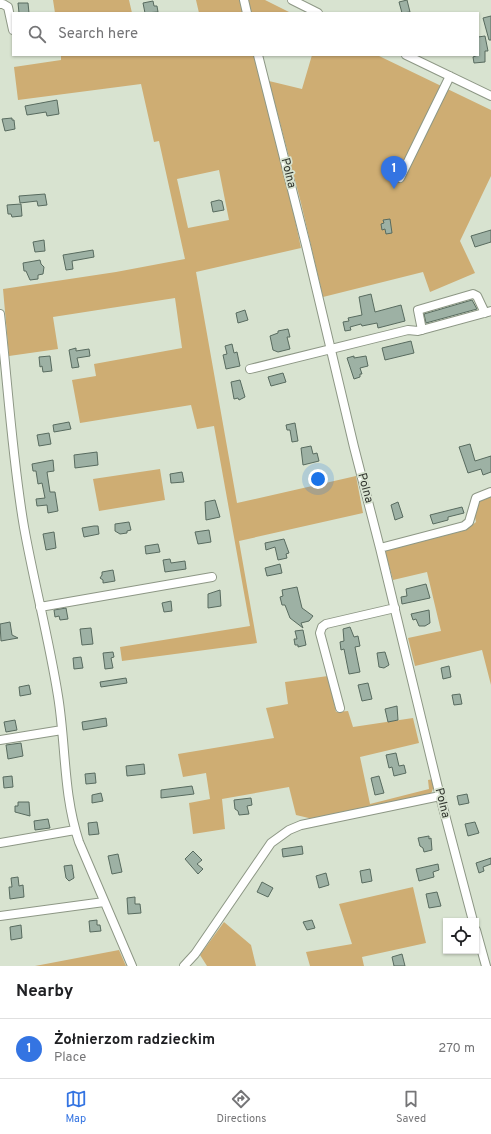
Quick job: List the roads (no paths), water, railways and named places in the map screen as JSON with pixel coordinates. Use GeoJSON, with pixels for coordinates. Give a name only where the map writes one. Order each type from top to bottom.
{"type":"FeatureCollection","features":[{"type":"Feature","properties":{"kind":"street"},"geometry":{"type":"LineString","coordinates":[[244,0],[247,12]]}},
{"type":"Feature","properties":{"kind":"street"},"geometry":{"type":"LineString","coordinates":[[292,0],[316,12]]}},
{"type":"Feature","properties":{"kind":"street"},"geometry":{"type":"LineString","coordinates":[[0,4],[8,7],[12,25]]}},
{"type":"Feature","properties":{"kind":"street","name":"Polna"},"geometry":{"type":"LineString","coordinates":[[258,56],[440,796],[472,918]]}},
{"type":"Feature","properties":{"kind":"street"},"geometry":{"type":"LineString","coordinates":[[408,56],[491,96]]}},
{"type":"Feature","properties":{"kind":"street"},"geometry":{"type":"LineString","coordinates":[[400,178],[450,76]]}},
{"type":"Feature","properties":{"kind":"street"},"geometry":{"type":"LineString","coordinates":[[250,370],[408,330],[422,330],[488,312],[477,296],[472,294],[418,310],[422,330]]}},
{"type":"Feature","properties":{"kind":"street"},"geometry":{"type":"LineString","coordinates":[[0,314],[16,468],[24,526],[58,696],[67,792],[75,830],[132,966]]}},
{"type":"Feature","properties":{"kind":"street"},"geometry":{"type":"LineString","coordinates":[[380,548],[464,526],[469,522],[476,498],[491,492]]}},
{"type":"Feature","properties":{"kind":"street"},"geometry":{"type":"LineString","coordinates":[[40,607],[212,577]]}},
{"type":"Feature","properties":{"kind":"street"},"geometry":{"type":"LineString","coordinates":[[340,708],[320,633],[322,627],[326,624],[395,608]]}},
{"type":"Feature","properties":{"kind":"street"},"geometry":{"type":"LineString","coordinates":[[0,740],[62,730]]}},
{"type":"Feature","properties":{"kind":"street"},"geometry":{"type":"LineString","coordinates":[[184,966],[195,954],[271,843],[289,830],[301,825],[440,796]]}},
{"type":"Feature","properties":{"kind":"street"},"geometry":{"type":"LineString","coordinates":[[0,843],[75,830]]}},
{"type":"Feature","properties":{"kind":"street"},"geometry":{"type":"LineString","coordinates":[[0,916],[104,902]]}},
{"type":"Feature","properties":{"kind":"street"},"geometry":{"type":"LineString","coordinates":[[479,941],[486,966]]}},
{"type":"Feature","properties":{"kind":"place","name":"Żołnierzom radzieckim"},"geometry":{"type":"Point","coordinates":[394,189]}}]}
